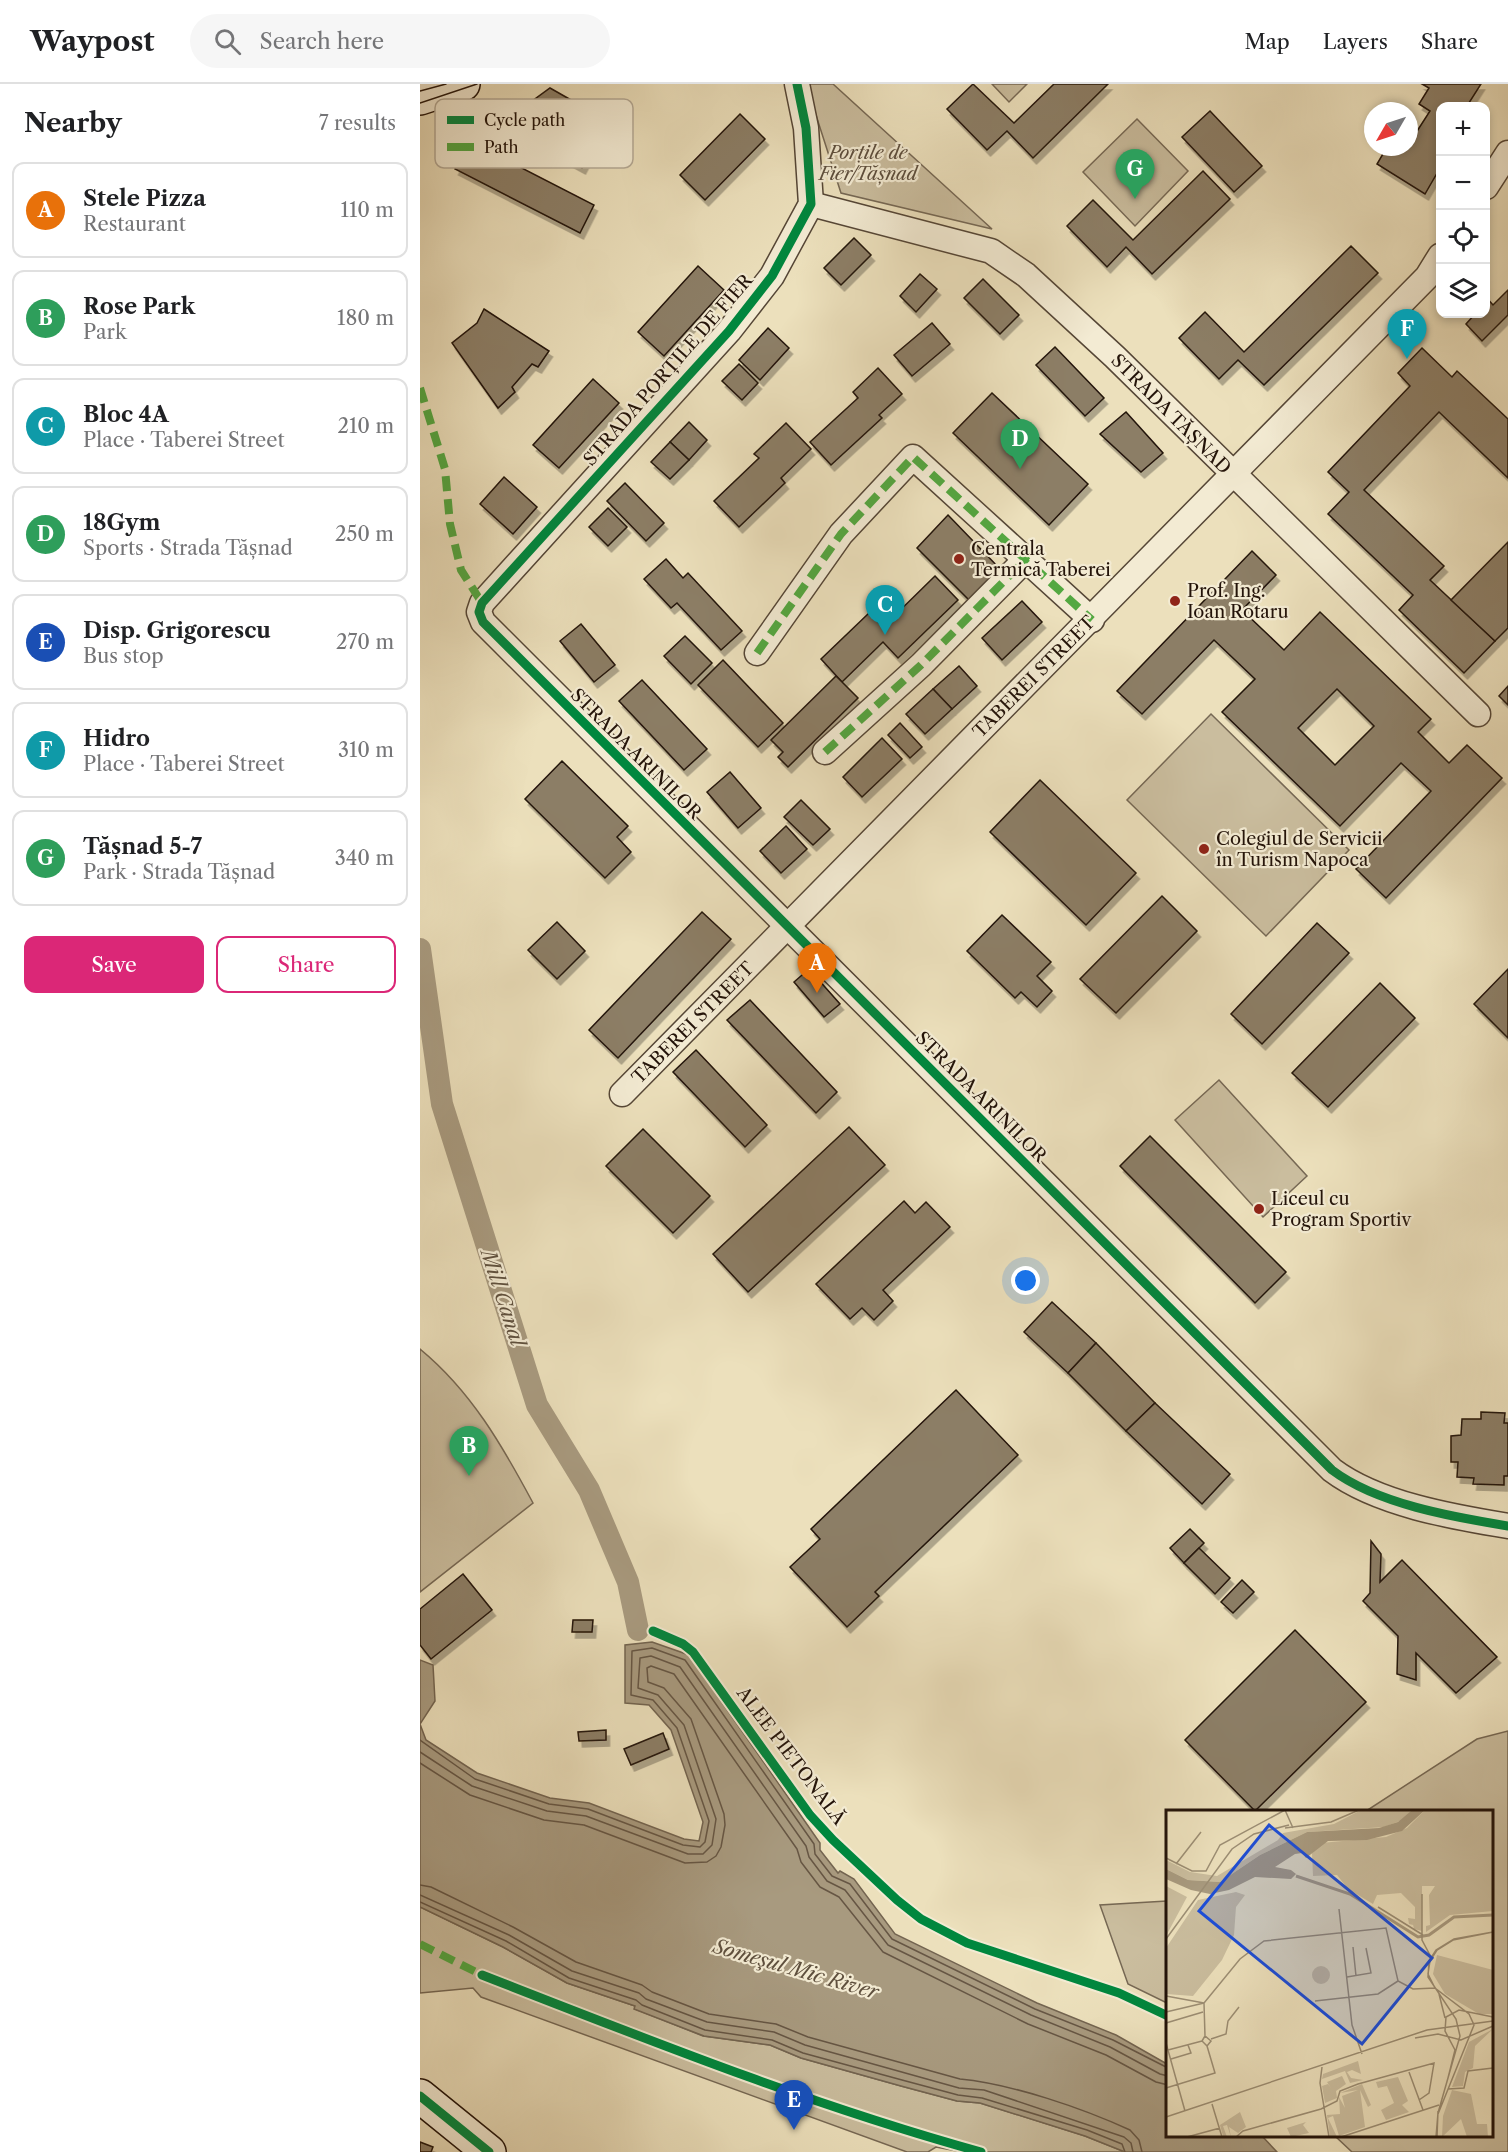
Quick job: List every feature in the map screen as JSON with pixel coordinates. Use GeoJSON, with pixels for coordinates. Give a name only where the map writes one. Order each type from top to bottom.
{"type":"FeatureCollection","features":[{"type":"Feature","properties":{"kind":"main road"},"geometry":{"type":"LineString","coordinates":[[420,98],[463,84]]}},
{"type":"Feature","properties":{"kind":"main road"},"geometry":{"type":"LineString","coordinates":[[420,2096],[489,2152]]}},
{"type":"Feature","properties":{"kind":"street"},"geometry":{"type":"LineString","coordinates":[[797,84],[806,128],[812,204]]}},
{"type":"Feature","properties":{"kind":"street"},"geometry":{"type":"LineString","coordinates":[[1490,180],[1508,153]]}},
{"type":"Feature","properties":{"kind":"street","name":"STRADA TĂȘNAD"},"geometry":{"type":"LineString","coordinates":[[812,204],[991,251],[1026,275],[1057,302],[1478,714]]}},
{"type":"Feature","properties":{"kind":"street","name":"STRADA PORȚILE DE FIER"},"geometry":{"type":"LineString","coordinates":[[480,612],[482,603],[729,330],[772,276],[812,204]]}},
{"type":"Feature","properties":{"kind":"street","name":"TABEREI STREET"},"geometry":{"type":"LineString","coordinates":[[622,1094],[789,928],[1233,476],[1427,277],[1436,262]]}},
{"type":"Feature","properties":{"kind":"street"},"geometry":{"type":"LineString","coordinates":[[757,653],[841,534],[913,457],[1027,558],[1092,620]]}},
{"type":"Feature","properties":{"kind":"street"},"geometry":{"type":"LineString","coordinates":[[825,752],[921,665],[1027,558]]}},
{"type":"Feature","properties":{"kind":"street","name":"STRADA ARINILOR"},"geometry":{"type":"LineString","coordinates":[[480,612],[483,622],[495,636],[1332,1470],[1349,1484],[1386,1497],[1462,1518],[1508,1526]]}},
{"type":"Feature","properties":{"kind":"green space","name":"Porțile de Fier/Tășnad"},"geometry":{"type":"Polygon","coordinates":[[[806,84],[833,84],[992,229],[841,193],[806,84]]]}},
{"type":"Feature","properties":{"kind":"green space"},"geometry":{"type":"Polygon","coordinates":[[[992,84],[1027,84],[1009,102],[992,84]]]}},
{"type":"Feature","properties":{"kind":"green space"},"geometry":{"type":"Polygon","coordinates":[[[1137,119],[1188,171],[1135,226],[1083,172],[1137,119]]]}},
{"type":"Feature","properties":{"kind":"green space"},"geometry":{"type":"Polygon","coordinates":[[[1211,714],[1349,850],[1266,936],[1127,800],[1211,714]]]}},
{"type":"Feature","properties":{"kind":"green space"},"geometry":{"type":"Polygon","coordinates":[[[1219,1080],[1307,1176],[1263,1217],[1175,1120],[1219,1080]]]}},
{"type":"Feature","properties":{"kind":"green space"},"geometry":{"type":"Polygon","coordinates":[[[420,1349],[455,1383],[484,1420],[533,1503],[420,1592],[420,1349]]]}},
{"type":"Feature","properties":{"kind":"green space"},"geometry":{"type":"Polygon","coordinates":[[[1508,1731],[1508,2152],[1352,2152],[1336,2137],[1493,2137],[1493,1810],[1368,1810],[1477,1739],[1508,1731]]]}},
{"type":"Feature","properties":{"kind":"green space"},"geometry":{"type":"Polygon","coordinates":[[[1166,1901],[1166,2003],[1128,1984],[1100,1905],[1166,1901]]]}},
{"type":"Feature","properties":{"kind":"green space"},"geometry":{"type":"Polygon","coordinates":[[[420,1907],[503,1947],[567,1983],[635,2006],[635,2009],[703,2036],[770,2045],[801,2058],[901,2086],[957,2101],[980,2103],[1085,2136],[1125,2152],[962,2152],[936,2147],[928,2152],[907,2152],[481,1997],[473,1988],[420,1993],[420,1907]]]}},
{"type":"Feature","properties":{"kind":"water","name":"Someşul Mic River"},"geometry":{"type":"Polygon","coordinates":[[[652,1642],[689,1655],[820,1843],[820,1850],[838,1873],[840,1871],[854,1879],[895,1934],[1037,2003],[1116,2035],[1166,2063],[1166,2137],[1263,2137],[1277,2152],[1125,2152],[1085,2136],[980,2103],[957,2101],[901,2086],[801,2058],[770,2045],[704,2036],[634,2009],[635,2006],[567,1983],[503,1947],[420,1907],[420,1724],[426,1740],[477,1773],[550,1798],[589,1803],[684,1839],[699,1841],[703,1822],[671,1730],[649,1705],[625,1703],[625,1645],[652,1642]]]}},
{"type":"Feature","properties":{"kind":"water"},"geometry":{"type":"Polygon","coordinates":[[[420,1660],[433,1665],[435,1701],[420,1724],[420,1660]]]}},
{"type":"Feature","properties":{"kind":"building"},"geometry":{"type":"Polygon","coordinates":[[[973,84],[1014,123],[1054,84],[1108,84],[1033,158],[1007,131],[987,150],[947,109],[973,84]]]}},
{"type":"Feature","properties":{"kind":"building"},"geometry":{"type":"Polygon","coordinates":[[[1422,84],[1481,84],[1470,102],[1436,102],[1436,175],[1425,194],[1377,164],[1382,156],[1418,156],[1418,130],[1430,111],[1419,104],[1429,88],[1422,84]]]}},
{"type":"Feature","properties":{"kind":"building"},"geometry":{"type":"Polygon","coordinates":[[[550,88],[569,99],[535,99],[550,88]]]}},
{"type":"Feature","properties":{"kind":"building"},"geometry":{"type":"Polygon","coordinates":[[[1210,111],[1262,166],[1234,192],[1182,137],[1210,111]]]}},
{"type":"Feature","properties":{"kind":"building"},"geometry":{"type":"Polygon","coordinates":[[[740,114],[765,139],[705,200],[680,175],[740,114]]]}},
{"type":"Feature","properties":{"kind":"building"},"geometry":{"type":"Polygon","coordinates":[[[522,168],[594,205],[580,233],[455,169],[522,168]]]}},
{"type":"Feature","properties":{"kind":"building"},"geometry":{"type":"Polygon","coordinates":[[[1203,171],[1230,199],[1152,274],[1126,247],[1107,267],[1067,226],[1093,200],[1133,240],[1203,171]]]}},
{"type":"Feature","properties":{"kind":"building"},"geometry":{"type":"Polygon","coordinates":[[[854,238],[871,255],[841,285],[824,268],[854,238]]]}},
{"type":"Feature","properties":{"kind":"building"},"geometry":{"type":"Polygon","coordinates":[[[1351,246],[1378,273],[1264,385],[1238,360],[1219,379],[1179,338],[1205,312],[1244,352],[1351,246]]]}},
{"type":"Feature","properties":{"kind":"building"},"geometry":{"type":"Polygon","coordinates":[[[698,266],[724,290],[664,356],[638,332],[698,266]]]}},
{"type":"Feature","properties":{"kind":"building"},"geometry":{"type":"Polygon","coordinates":[[[920,274],[937,289],[916,312],[900,296],[920,274]]]}},
{"type":"Feature","properties":{"kind":"building"},"geometry":{"type":"Polygon","coordinates":[[[983,279],[1019,315],[1000,334],[964,298],[983,279]]]}},
{"type":"Feature","properties":{"kind":"building"},"geometry":{"type":"Polygon","coordinates":[[[1508,290],[1508,315],[1482,341],[1466,324],[1471,318],[1490,318],[1490,302],[1493,305],[1508,290]]]}},
{"type":"Feature","properties":{"kind":"building"},"geometry":{"type":"Polygon","coordinates":[[[484,309],[549,351],[538,367],[532,364],[512,387],[515,392],[498,408],[452,343],[477,323],[484,309]]]}},
{"type":"Feature","properties":{"kind":"building"},"geometry":{"type":"Polygon","coordinates":[[[932,323],[950,344],[912,376],[894,355],[932,323]]]}},
{"type":"Feature","properties":{"kind":"building"},"geometry":{"type":"Polygon","coordinates":[[[768,328],[789,348],[760,380],[739,360],[768,328]]]}},
{"type":"Feature","properties":{"kind":"building"},"geometry":{"type":"Polygon","coordinates":[[[1055,347],[1104,398],[1085,416],[1036,365],[1055,347]]]}},
{"type":"Feature","properties":{"kind":"building"},"geometry":{"type":"Polygon","coordinates":[[[1422,348],[1452,377],[1457,371],[1508,419],[1508,478],[1439,412],[1364,490],[1444,566],[1430,580],[1495,641],[1464,673],[1399,610],[1413,595],[1328,514],[1349,492],[1328,472],[1410,386],[1398,373],[1422,348]]]}},
{"type":"Feature","properties":{"kind":"building"},"geometry":{"type":"Polygon","coordinates":[[[739,364],[758,383],[742,400],[722,381],[739,364]]]}},
{"type":"Feature","properties":{"kind":"building"},"geometry":{"type":"Polygon","coordinates":[[[878,368],[902,394],[879,415],[882,418],[831,465],[810,442],[858,398],[853,392],[878,368]]]}},
{"type":"Feature","properties":{"kind":"building"},"geometry":{"type":"Polygon","coordinates":[[[593,379],[619,403],[559,468],[533,445],[593,379]]]}},
{"type":"Feature","properties":{"kind":"building"},"geometry":{"type":"Polygon","coordinates":[[[992,393],[1088,484],[1049,525],[953,433],[992,393]]]}},
{"type":"Feature","properties":{"kind":"building"},"geometry":{"type":"Polygon","coordinates":[[[1126,412],[1163,453],[1141,472],[1100,434],[1126,412]]]}},
{"type":"Feature","properties":{"kind":"building"},"geometry":{"type":"Polygon","coordinates":[[[689,422],[707,440],[689,460],[670,442],[689,422]]]}},
{"type":"Feature","properties":{"kind":"building"},"geometry":{"type":"Polygon","coordinates":[[[786,423],[811,449],[781,478],[785,483],[739,527],[714,501],[759,458],[754,454],[786,423]]]}},
{"type":"Feature","properties":{"kind":"building"},"geometry":{"type":"Polygon","coordinates":[[[670,442],[689,460],[670,479],[651,462],[670,442]]]}},
{"type":"Feature","properties":{"kind":"building"},"geometry":{"type":"Polygon","coordinates":[[[504,477],[537,507],[513,534],[480,504],[504,477]]]}},
{"type":"Feature","properties":{"kind":"building"},"geometry":{"type":"Polygon","coordinates":[[[625,483],[664,523],[646,541],[607,501],[625,483]]]}},
{"type":"Feature","properties":{"kind":"building"},"geometry":{"type":"Polygon","coordinates":[[[608,508],[627,527],[608,546],[589,527],[608,508]]]}},
{"type":"Feature","properties":{"kind":"building","name":"Centrala Termică Taberei"},"geometry":{"type":"Polygon","coordinates":[[[948,515],[1001,570],[969,600],[917,548],[948,515]]]}},
{"type":"Feature","properties":{"kind":"building"},"geometry":{"type":"Polygon","coordinates":[[[1508,542],[1508,628],[1495,641],[1451,600],[1508,542]]]}},
{"type":"Feature","properties":{"kind":"building"},"geometry":{"type":"Polygon","coordinates":[[[1252,551],[1276,575],[1242,610],[1284,650],[1320,612],[1431,719],[1418,732],[1449,763],[1467,745],[1502,778],[1386,898],[1356,869],[1431,791],[1401,763],[1340,826],[1222,712],[1255,679],[1214,640],[1142,714],[1117,691],[1252,551]],[[1337,689],[1298,728],[1335,765],[1374,726],[1337,689]]]}},
{"type":"Feature","properties":{"kind":"building"},"geometry":{"type":"Polygon","coordinates":[[[666,559],[683,578],[688,573],[742,631],[721,650],[677,603],[671,608],[644,579],[666,559]]]}},
{"type":"Feature","properties":{"kind":"building"},"geometry":{"type":"Polygon","coordinates":[[[935,576],[958,600],[898,658],[883,642],[842,682],[821,659],[869,613],[883,627],[935,576]]]}},
{"type":"Feature","properties":{"kind":"building"},"geometry":{"type":"Polygon","coordinates":[[[1022,601],[1042,622],[1002,660],[982,638],[1022,601]]]}},
{"type":"Feature","properties":{"kind":"building"},"geometry":{"type":"Polygon","coordinates":[[[581,624],[615,665],[594,682],[560,641],[581,624]]]}},
{"type":"Feature","properties":{"kind":"building"},"geometry":{"type":"Polygon","coordinates":[[[685,636],[712,663],[691,684],[664,656],[685,636]]]}},
{"type":"Feature","properties":{"kind":"building"},"geometry":{"type":"Polygon","coordinates":[[[723,660],[783,723],[758,747],[698,685],[723,660]]]}},
{"type":"Feature","properties":{"kind":"building"},"geometry":{"type":"Polygon","coordinates":[[[959,666],[977,686],[952,709],[933,689],[959,666]]]}},
{"type":"Feature","properties":{"kind":"building"},"geometry":{"type":"Polygon","coordinates":[[[836,676],[858,698],[788,767],[778,757],[783,752],[771,740],[836,676]]]}},
{"type":"Feature","properties":{"kind":"building"},"geometry":{"type":"Polygon","coordinates":[[[642,680],[707,749],[684,770],[619,701],[642,680]]]}},
{"type":"Feature","properties":{"kind":"building"},"geometry":{"type":"Polygon","coordinates":[[[1508,686],[1508,705],[1499,696],[1508,686]]]}},
{"type":"Feature","properties":{"kind":"building"},"geometry":{"type":"Polygon","coordinates":[[[933,689],[952,709],[925,734],[906,714],[933,689]]]}},
{"type":"Feature","properties":{"kind":"building"},"geometry":{"type":"Polygon","coordinates":[[[900,723],[922,747],[910,758],[888,735],[900,723]]]}},
{"type":"Feature","properties":{"kind":"building"},"geometry":{"type":"Polygon","coordinates":[[[882,738],[902,759],[862,797],[843,777],[882,738]]]}},
{"type":"Feature","properties":{"kind":"building"},"geometry":{"type":"Polygon","coordinates":[[[562,761],[628,826],[617,837],[631,852],[605,878],[525,799],[562,761]]]}},
{"type":"Feature","properties":{"kind":"building"},"geometry":{"type":"Polygon","coordinates":[[[730,772],[761,808],[738,828],[707,792],[730,772]]]}},
{"type":"Feature","properties":{"kind":"building"},"geometry":{"type":"Polygon","coordinates":[[[1040,780],[1136,873],[1086,925],[990,832],[1040,780]]]}},
{"type":"Feature","properties":{"kind":"building"},"geometry":{"type":"Polygon","coordinates":[[[801,800],[830,829],[813,845],[784,817],[801,800]]]}},
{"type":"Feature","properties":{"kind":"building"},"geometry":{"type":"Polygon","coordinates":[[[786,826],[807,849],[781,873],[760,851],[786,826]]]}},
{"type":"Feature","properties":{"kind":"building"},"geometry":{"type":"Polygon","coordinates":[[[1162,896],[1197,931],[1116,1013],[1080,979],[1162,896]]]}},
{"type":"Feature","properties":{"kind":"building"},"geometry":{"type":"Polygon","coordinates":[[[702,912],[731,939],[618,1058],[589,1030],[702,912]]]}},
{"type":"Feature","properties":{"kind":"building"},"geometry":{"type":"Polygon","coordinates":[[[1002,915],[1051,962],[1037,976],[1052,991],[1037,1007],[1021,992],[1015,998],[967,951],[1002,915]]]}},
{"type":"Feature","properties":{"kind":"building"},"geometry":{"type":"Polygon","coordinates":[[[557,922],[585,951],[557,979],[528,950],[557,922]]]}},
{"type":"Feature","properties":{"kind":"building"},"geometry":{"type":"Polygon","coordinates":[[[1317,923],[1349,953],[1262,1044],[1231,1014],[1317,923]]]}},
{"type":"Feature","properties":{"kind":"building"},"geometry":{"type":"Polygon","coordinates":[[[809,969],[840,1004],[824,1017],[794,982],[809,969]]]}},
{"type":"Feature","properties":{"kind":"building"},"geometry":{"type":"Polygon","coordinates":[[[1508,969],[1508,1038],[1474,1004],[1508,969]]]}},
{"type":"Feature","properties":{"kind":"building"},"geometry":{"type":"Polygon","coordinates":[[[1380,983],[1415,1018],[1328,1107],[1292,1073],[1380,983]]]}},
{"type":"Feature","properties":{"kind":"building"},"geometry":{"type":"Polygon","coordinates":[[[750,1000],[837,1092],[816,1113],[727,1020],[750,1000]]]}},
{"type":"Feature","properties":{"kind":"building"},"geometry":{"type":"Polygon","coordinates":[[[696,1050],[767,1125],[745,1147],[673,1072],[696,1050]]]}},
{"type":"Feature","properties":{"kind":"building"},"geometry":{"type":"Polygon","coordinates":[[[849,1127],[885,1165],[748,1292],[713,1254],[849,1127]]]}},
{"type":"Feature","properties":{"kind":"building"},"geometry":{"type":"Polygon","coordinates":[[[643,1129],[710,1196],[673,1233],[606,1166],[643,1129]]]}},
{"type":"Feature","properties":{"kind":"building"},"geometry":{"type":"Polygon","coordinates":[[[1150,1136],[1286,1272],[1255,1303],[1120,1166],[1150,1136]]]}},
{"type":"Feature","properties":{"kind":"building"},"geometry":{"type":"Polygon","coordinates":[[[904,1201],[915,1213],[926,1202],[950,1227],[883,1290],[893,1301],[874,1320],[862,1308],[850,1319],[816,1284],[904,1201]]]}},
{"type":"Feature","properties":{"kind":"building"},"geometry":{"type":"Polygon","coordinates":[[[1052,1302],[1096,1343],[1068,1373],[1024,1332],[1052,1302]]]}},
{"type":"Feature","properties":{"kind":"building"},"geometry":{"type":"Polygon","coordinates":[[[1096,1343],[1155,1403],[1126,1431],[1068,1373],[1096,1343]]]}},
{"type":"Feature","properties":{"kind":"building"},"geometry":{"type":"Polygon","coordinates":[[[956,1390],[1018,1455],[875,1592],[879,1596],[847,1627],[790,1567],[820,1539],[811,1529],[956,1390]]]}},
{"type":"Feature","properties":{"kind":"building"},"geometry":{"type":"Polygon","coordinates":[[[1155,1403],[1230,1474],[1202,1504],[1126,1431],[1155,1403]]]}},
{"type":"Feature","properties":{"kind":"building"},"geometry":{"type":"Polygon","coordinates":[[[1481,1412],[1505,1413],[1504,1423],[1508,1423],[1508,1476],[1504,1476],[1504,1485],[1473,1484],[1474,1478],[1457,1477],[1458,1462],[1451,1462],[1451,1436],[1461,1435],[1462,1419],[1481,1419],[1481,1412]]]}},
{"type":"Feature","properties":{"kind":"building"},"geometry":{"type":"Polygon","coordinates":[[[1190,1529],[1204,1543],[1184,1563],[1170,1548],[1190,1529]]]}},
{"type":"Feature","properties":{"kind":"building"},"geometry":{"type":"Polygon","coordinates":[[[1371,1541],[1381,1554],[1380,1582],[1402,1560],[1497,1657],[1456,1693],[1416,1653],[1416,1680],[1397,1674],[1398,1636],[1363,1601],[1370,1593],[1371,1541]]]}},
{"type":"Feature","properties":{"kind":"building"},"geometry":{"type":"Polygon","coordinates":[[[1199,1548],[1230,1578],[1215,1594],[1184,1563],[1199,1548]]]}},
{"type":"Feature","properties":{"kind":"building"},"geometry":{"type":"Polygon","coordinates":[[[463,1574],[492,1610],[431,1659],[420,1645],[420,1609],[463,1574]]]}},
{"type":"Feature","properties":{"kind":"building"},"geometry":{"type":"Polygon","coordinates":[[[1242,1580],[1254,1592],[1233,1613],[1221,1602],[1242,1580]]]}},
{"type":"Feature","properties":{"kind":"building"},"geometry":{"type":"Polygon","coordinates":[[[573,1620],[593,1620],[592,1632],[572,1632],[573,1620]]]}},
{"type":"Feature","properties":{"kind":"building"},"geometry":{"type":"Polygon","coordinates":[[[1295,1630],[1366,1702],[1256,1810],[1185,1740],[1295,1630]]]}},
{"type":"Feature","properties":{"kind":"building"},"geometry":{"type":"Polygon","coordinates":[[[606,1730],[606,1740],[579,1741],[578,1732],[606,1730]]]}},
{"type":"Feature","properties":{"kind":"building"},"geometry":{"type":"Polygon","coordinates":[[[663,1733],[669,1749],[631,1765],[624,1749],[663,1733]]]}},
{"type":"Feature","properties":{"kind":"building"},"geometry":{"type":"Polygon","coordinates":[[[420,2142],[433,2147],[431,2152],[420,2152],[420,2142]]]}},
{"type":"Feature","properties":{"kind":"waterway","name":"Mill Canal"},"geometry":{"type":"LineString","coordinates":[[420,949],[442,1104],[537,1405],[589,1490],[628,1582],[638,1630]]}},
{"type":"Feature","properties":{"kind":"tram line"},"geometry":{"type":"LineString","coordinates":[[420,91],[446,84]]}},
{"type":"Feature","properties":{"kind":"tram line"},"geometry":{"type":"LineString","coordinates":[[420,103],[477,84]]}},
{"type":"Feature","properties":{"kind":"marked path"},"geometry":{"type":"LineString","coordinates":[[420,388],[445,469],[450,524],[461,570],[482,603]]}},
{"type":"Feature","properties":{"kind":"marked path"},"geometry":{"type":"LineString","coordinates":[[757,653],[841,534],[913,457],[1092,620]]}},
{"type":"Feature","properties":{"kind":"marked path"},"geometry":{"type":"LineString","coordinates":[[825,752],[921,665],[1027,558]]}},
{"type":"Feature","properties":{"kind":"marked path"},"geometry":{"type":"LineString","coordinates":[[420,1944],[482,1975]]}},
{"type":"Feature","properties":{"kind":"cycle path"},"geometry":{"type":"LineString","coordinates":[[797,84],[806,128],[811,204],[772,276],[729,331],[482,603],[479,612],[483,622],[1332,1470],[1350,1482],[1393,1500],[1440,1513],[1508,1526]]}},
{"type":"Feature","properties":{"kind":"cycle path","name":"ALEE PIETONALĂ"},"geometry":{"type":"LineString","coordinates":[[653,1631],[683,1644],[693,1652],[810,1815],[833,1840],[897,1900],[921,1919],[967,1943],[1119,1993],[1166,2015]]}},
{"type":"Feature","properties":{"kind":"cycle path"},"geometry":{"type":"LineString","coordinates":[[482,1975],[667,2047],[854,2114],[981,2152]]}},
{"type":"Feature","properties":{"kind":"cycle path"},"geometry":{"type":"LineString","coordinates":[[420,2096],[489,2152]]}},
{"type":"Feature","properties":{"kind":"place","name":"Tășnad 5-7"},"geometry":{"type":"Point","coordinates":[1135,199]}},
{"type":"Feature","properties":{"kind":"place","name":"Hidro"},"geometry":{"type":"Point","coordinates":[1407,359]}},
{"type":"Feature","properties":{"kind":"place","name":"18Gym"},"geometry":{"type":"Point","coordinates":[1020,469]}},
{"type":"Feature","properties":{"kind":"place","name":"Centrala Termică Taberei"},"geometry":{"type":"Point","coordinates":[959,559]}},
{"type":"Feature","properties":{"kind":"place","name":"Prof. Ing. Ioan Rotaru"},"geometry":{"type":"Point","coordinates":[1175,601]}},
{"type":"Feature","properties":{"kind":"place","name":"Bloc 4A"},"geometry":{"type":"Point","coordinates":[885,635]}},
{"type":"Feature","properties":{"kind":"place","name":"Colegiul de Servicii în Turism Napoca"},"geometry":{"type":"Point","coordinates":[1204,849]}},
{"type":"Feature","properties":{"kind":"place","name":"Stele Pizza"},"geometry":{"type":"Point","coordinates":[817,993]}},
{"type":"Feature","properties":{"kind":"place","name":"Liceul cu Program Sportiv"},"geometry":{"type":"Point","coordinates":[1259,1209]}},
{"type":"Feature","properties":{"kind":"place","name":"Rose Park"},"geometry":{"type":"Point","coordinates":[469,1476]}},
{"type":"Feature","properties":{"kind":"place","name":"Disp. Grigorescu"},"geometry":{"type":"Point","coordinates":[794,2130]}}]}
